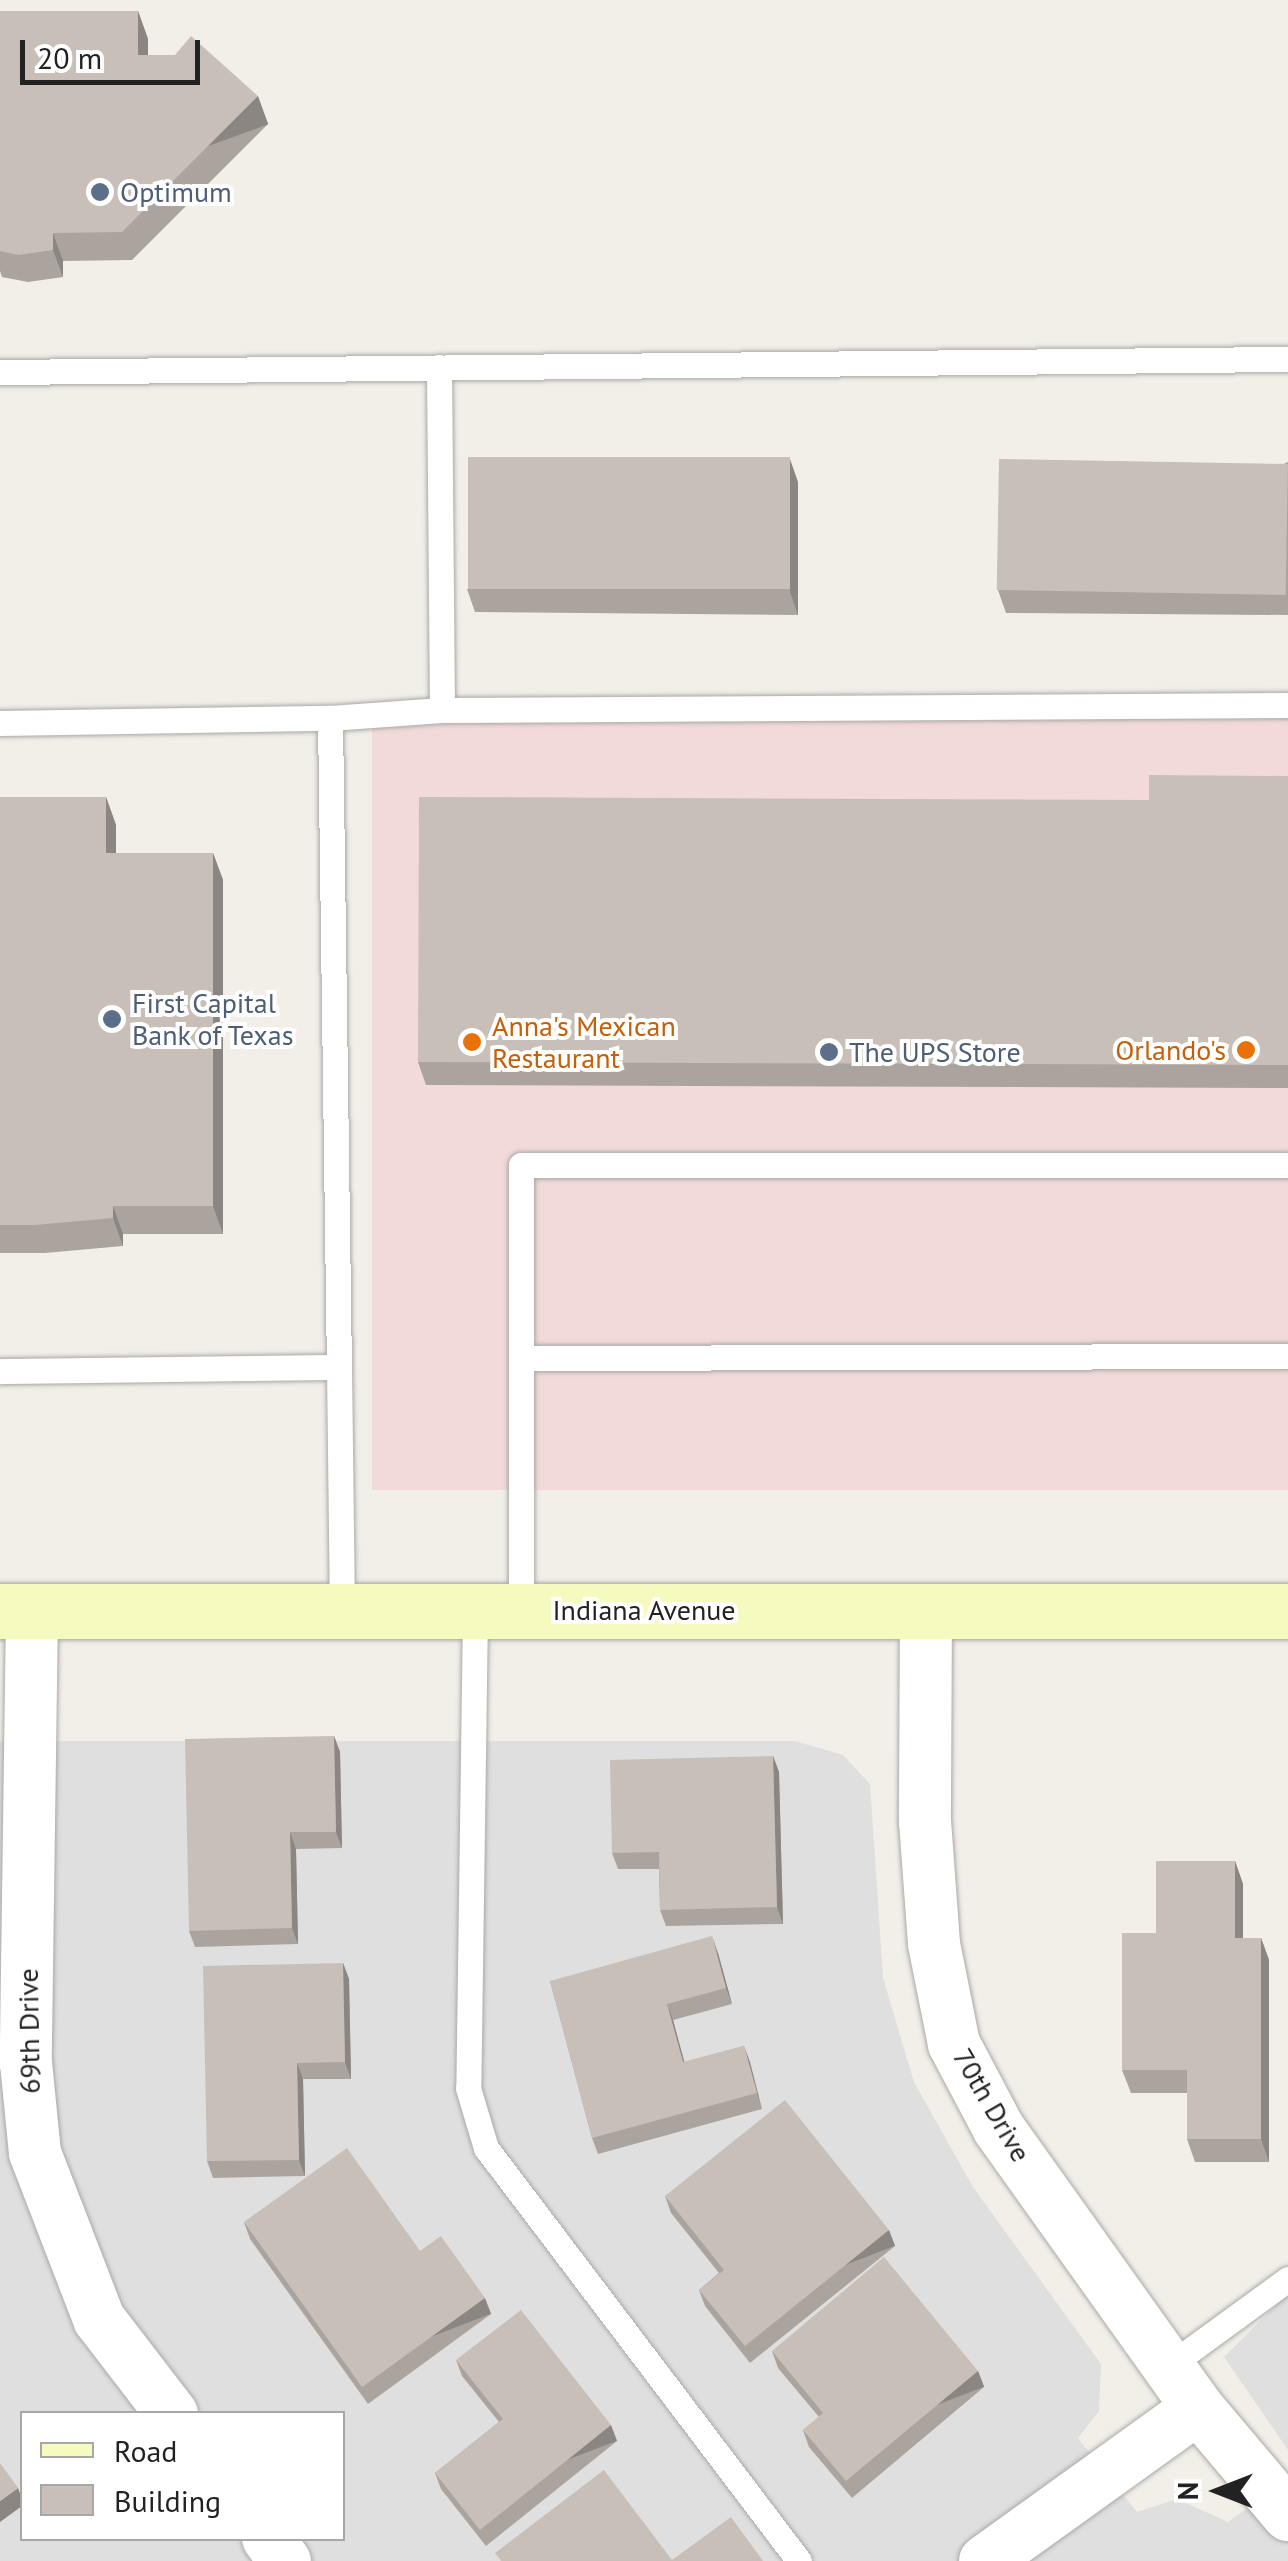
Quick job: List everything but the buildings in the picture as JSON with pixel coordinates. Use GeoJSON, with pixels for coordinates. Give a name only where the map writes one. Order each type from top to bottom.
{"type":"FeatureCollection","features":[{"type":"Feature","properties":{"kind":"main road","name":"Indiana Avenue"},"geometry":{"type":"LineString","coordinates":[[16,1611],[1288,1611]]}},
{"type":"Feature","properties":{"kind":"street","name":"70th Drive"},"geometry":{"type":"LineString","coordinates":[[926,1610],[924,1821],[934,1944],[954,2044],[999,2128],[1184,2386],[1288,2516]]}},
{"type":"Feature","properties":{"kind":"street","name":"69th Drive"},"geometry":{"type":"LineString","coordinates":[[16,1611],[26,2063],[35,2153],[99,2318],[170,2411]]}},
{"type":"Feature","properties":{"kind":"street"},"geometry":{"type":"LineString","coordinates":[[985,2561],[1184,2386]]}},
{"type":"Feature","properties":{"kind":"lane"},"geometry":{"type":"LineString","coordinates":[[0,372],[1288,359]]}},
{"type":"Feature","properties":{"kind":"lane"},"geometry":{"type":"LineString","coordinates":[[439,367],[442,710]]}},
{"type":"Feature","properties":{"kind":"lane"},"geometry":{"type":"LineString","coordinates":[[0,723],[330,718],[442,710],[1288,705]]}},
{"type":"Feature","properties":{"kind":"lane"},"geometry":{"type":"LineString","coordinates":[[330,718],[342,1610]]}},
{"type":"Feature","properties":{"kind":"lane"},"geometry":{"type":"LineString","coordinates":[[799,2561],[486,2148],[468,2088],[498,1611],[521,1358],[521,1164],[1288,1164]]}},
{"type":"Feature","properties":{"kind":"lane"},"geometry":{"type":"LineString","coordinates":[[521,1358],[1288,1356]]}},
{"type":"Feature","properties":{"kind":"lane"},"geometry":{"type":"LineString","coordinates":[[0,1371],[339,1367]]}},
{"type":"Feature","properties":{"kind":"lane"},"geometry":{"type":"LineString","coordinates":[[1184,2386],[1288,2280]]}},
{"type":"Feature","properties":{"kind":"shaded area"},"geometry":{"type":"Polygon","coordinates":[[[372,702],[1288,702],[1288,1490],[372,1490],[372,702]]]}},
{"type":"Feature","properties":{"kind":"shaded area"},"geometry":{"type":"Polygon","coordinates":[[[0,1741],[795,1741],[843,1755],[870,1784],[883,1978],[914,2082],[973,2187],[1101,2364],[1099,2411],[1078,2438],[1137,2512],[1177,2499],[1228,2522],[1288,2479],[1288,2561],[0,2561],[0,1741]]]}},
{"type":"Feature","properties":{"kind":"shaded area"},"geometry":{"type":"Polygon","coordinates":[[[1288,2293],[1288,2450],[1224,2357],[1288,2293]]]}},
{"type":"Feature","properties":{"kind":"place","name":"Optimum"},"geometry":{"type":"Point","coordinates":[100,192]}},
{"type":"Feature","properties":{"kind":"place","name":"First Capital Bank of Texas"},"geometry":{"type":"Point","coordinates":[112,1019]}},
{"type":"Feature","properties":{"kind":"place","name":"Anna's Mexican Restaurant"},"geometry":{"type":"Point","coordinates":[472,1042]}},
{"type":"Feature","properties":{"kind":"place","name":"Orlando's"},"geometry":{"type":"Point","coordinates":[1246,1050]}},
{"type":"Feature","properties":{"kind":"place","name":"The UPS Store"},"geometry":{"type":"Point","coordinates":[829,1052]}}]}
